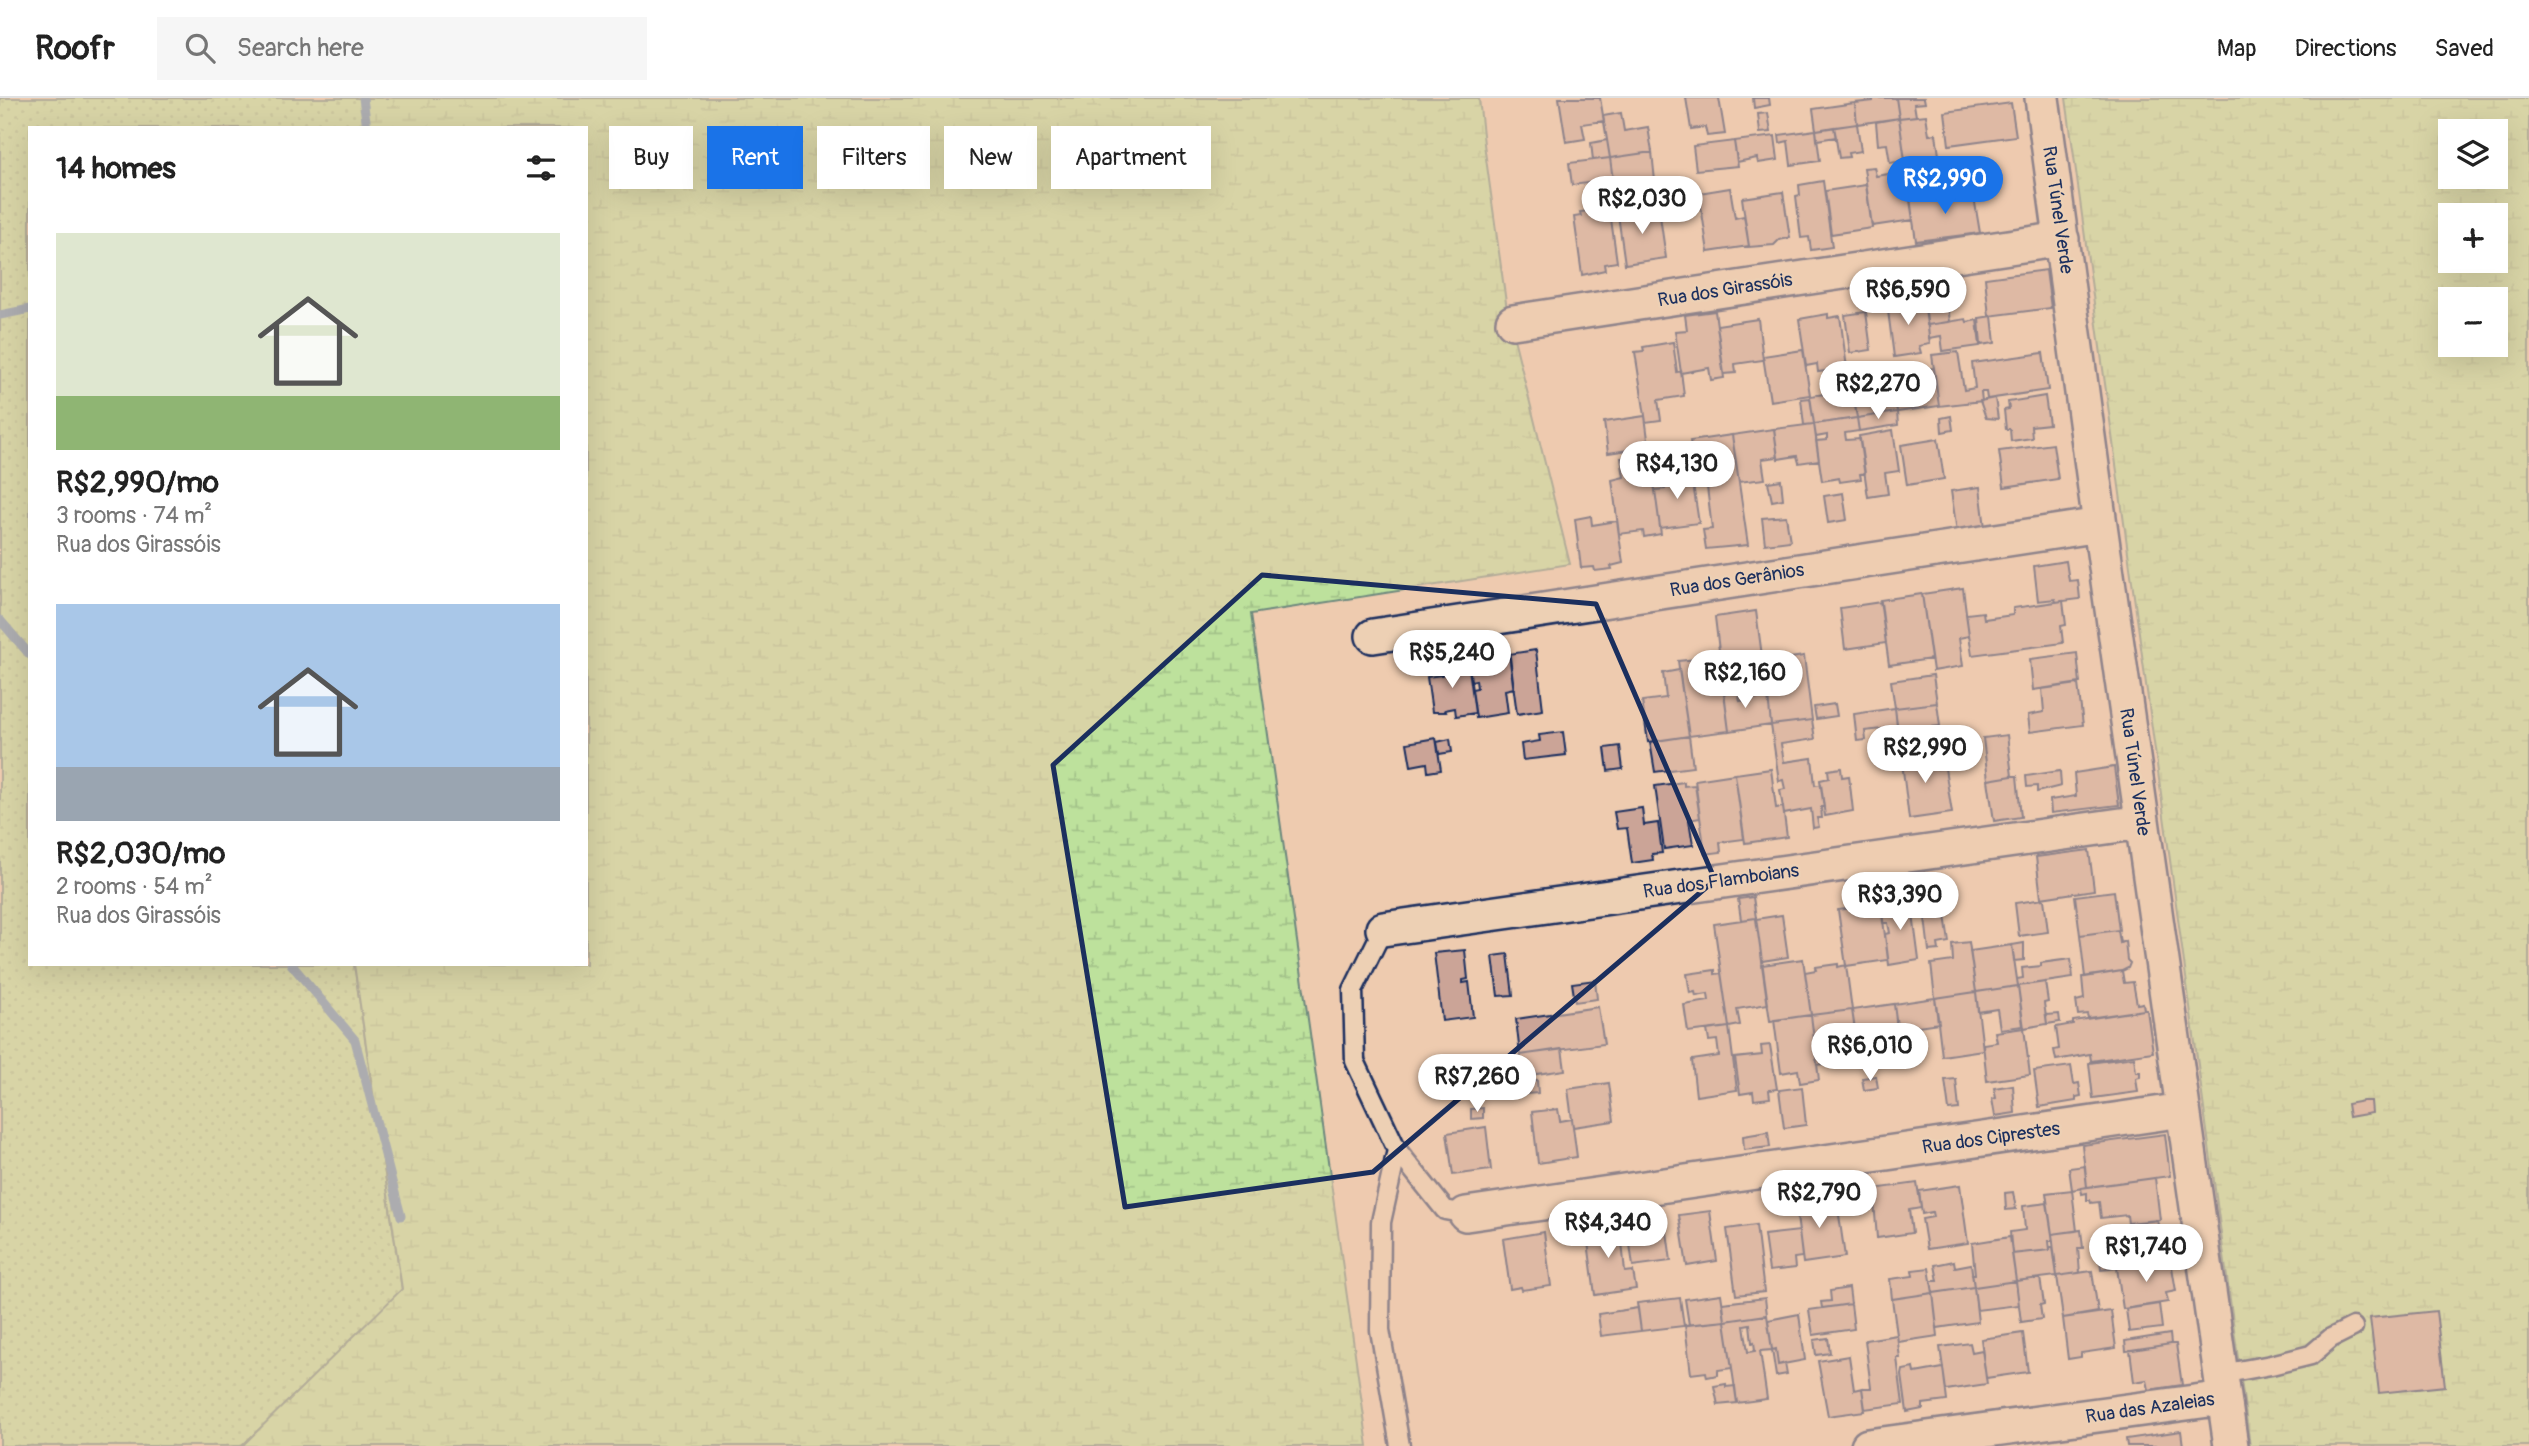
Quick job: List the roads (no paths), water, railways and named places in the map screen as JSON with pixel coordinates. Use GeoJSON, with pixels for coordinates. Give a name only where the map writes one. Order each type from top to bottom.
{"type":"FeatureCollection","features":[{"type":"Feature","properties":{"kind":"street","name":"Rua Túnel Verde"},"geometry":{"type":"LineString","coordinates":[[2042,98],[2231,1446]]}},
{"type":"Feature","properties":{"kind":"street","name":"Rua dos Girassóis"},"geometry":{"type":"LineString","coordinates":[[1513,322],[2062,239]]}},
{"type":"Feature","properties":{"kind":"street","name":"Rua dos Gerânios"},"geometry":{"type":"LineString","coordinates":[[1373,636],[2100,525]]}},
{"type":"Feature","properties":{"kind":"street","name":"Rua dos Flamboians"},"geometry":{"type":"LineString","coordinates":[[1382,929],[2142,822]]}},
{"type":"Feature","properties":{"kind":"street","name":"Rua dos Ciprestes"},"geometry":{"type":"LineString","coordinates":[[1466,1214],[2183,1110]]}},
{"type":"Feature","properties":{"kind":"street","name":"Rua das Azaleias"},"geometry":{"type":"LineString","coordinates":[[1868,1446],[2222,1386]]}},
{"type":"Feature","properties":{"kind":"lane"},"geometry":{"type":"LineString","coordinates":[[1382,929],[1353,990],[1355,1061],[1397,1150],[1445,1210],[1466,1214]]}},
{"type":"Feature","properties":{"kind":"lane"},"geometry":{"type":"LineString","coordinates":[[1397,1150],[1381,1222],[1380,1330],[1400,1446]]}},
{"type":"Feature","properties":{"kind":"lane"},"geometry":{"type":"LineString","coordinates":[[2222,1386],[2311,1355],[2331,1338],[2353,1327]]}},
{"type":"Feature","properties":{"kind":"waterway"},"geometry":{"type":"LineString","coordinates":[[363,98],[367,126]]}},
{"type":"Feature","properties":{"kind":"waterway"},"geometry":{"type":"LineString","coordinates":[[0,315],[28,309]]}},
{"type":"Feature","properties":{"kind":"waterway"},"geometry":{"type":"LineString","coordinates":[[0,620],[28,653]]}},
{"type":"Feature","properties":{"kind":"waterway"},"geometry":{"type":"LineString","coordinates":[[293,966],[355,1040],[401,1216]]}}]}
